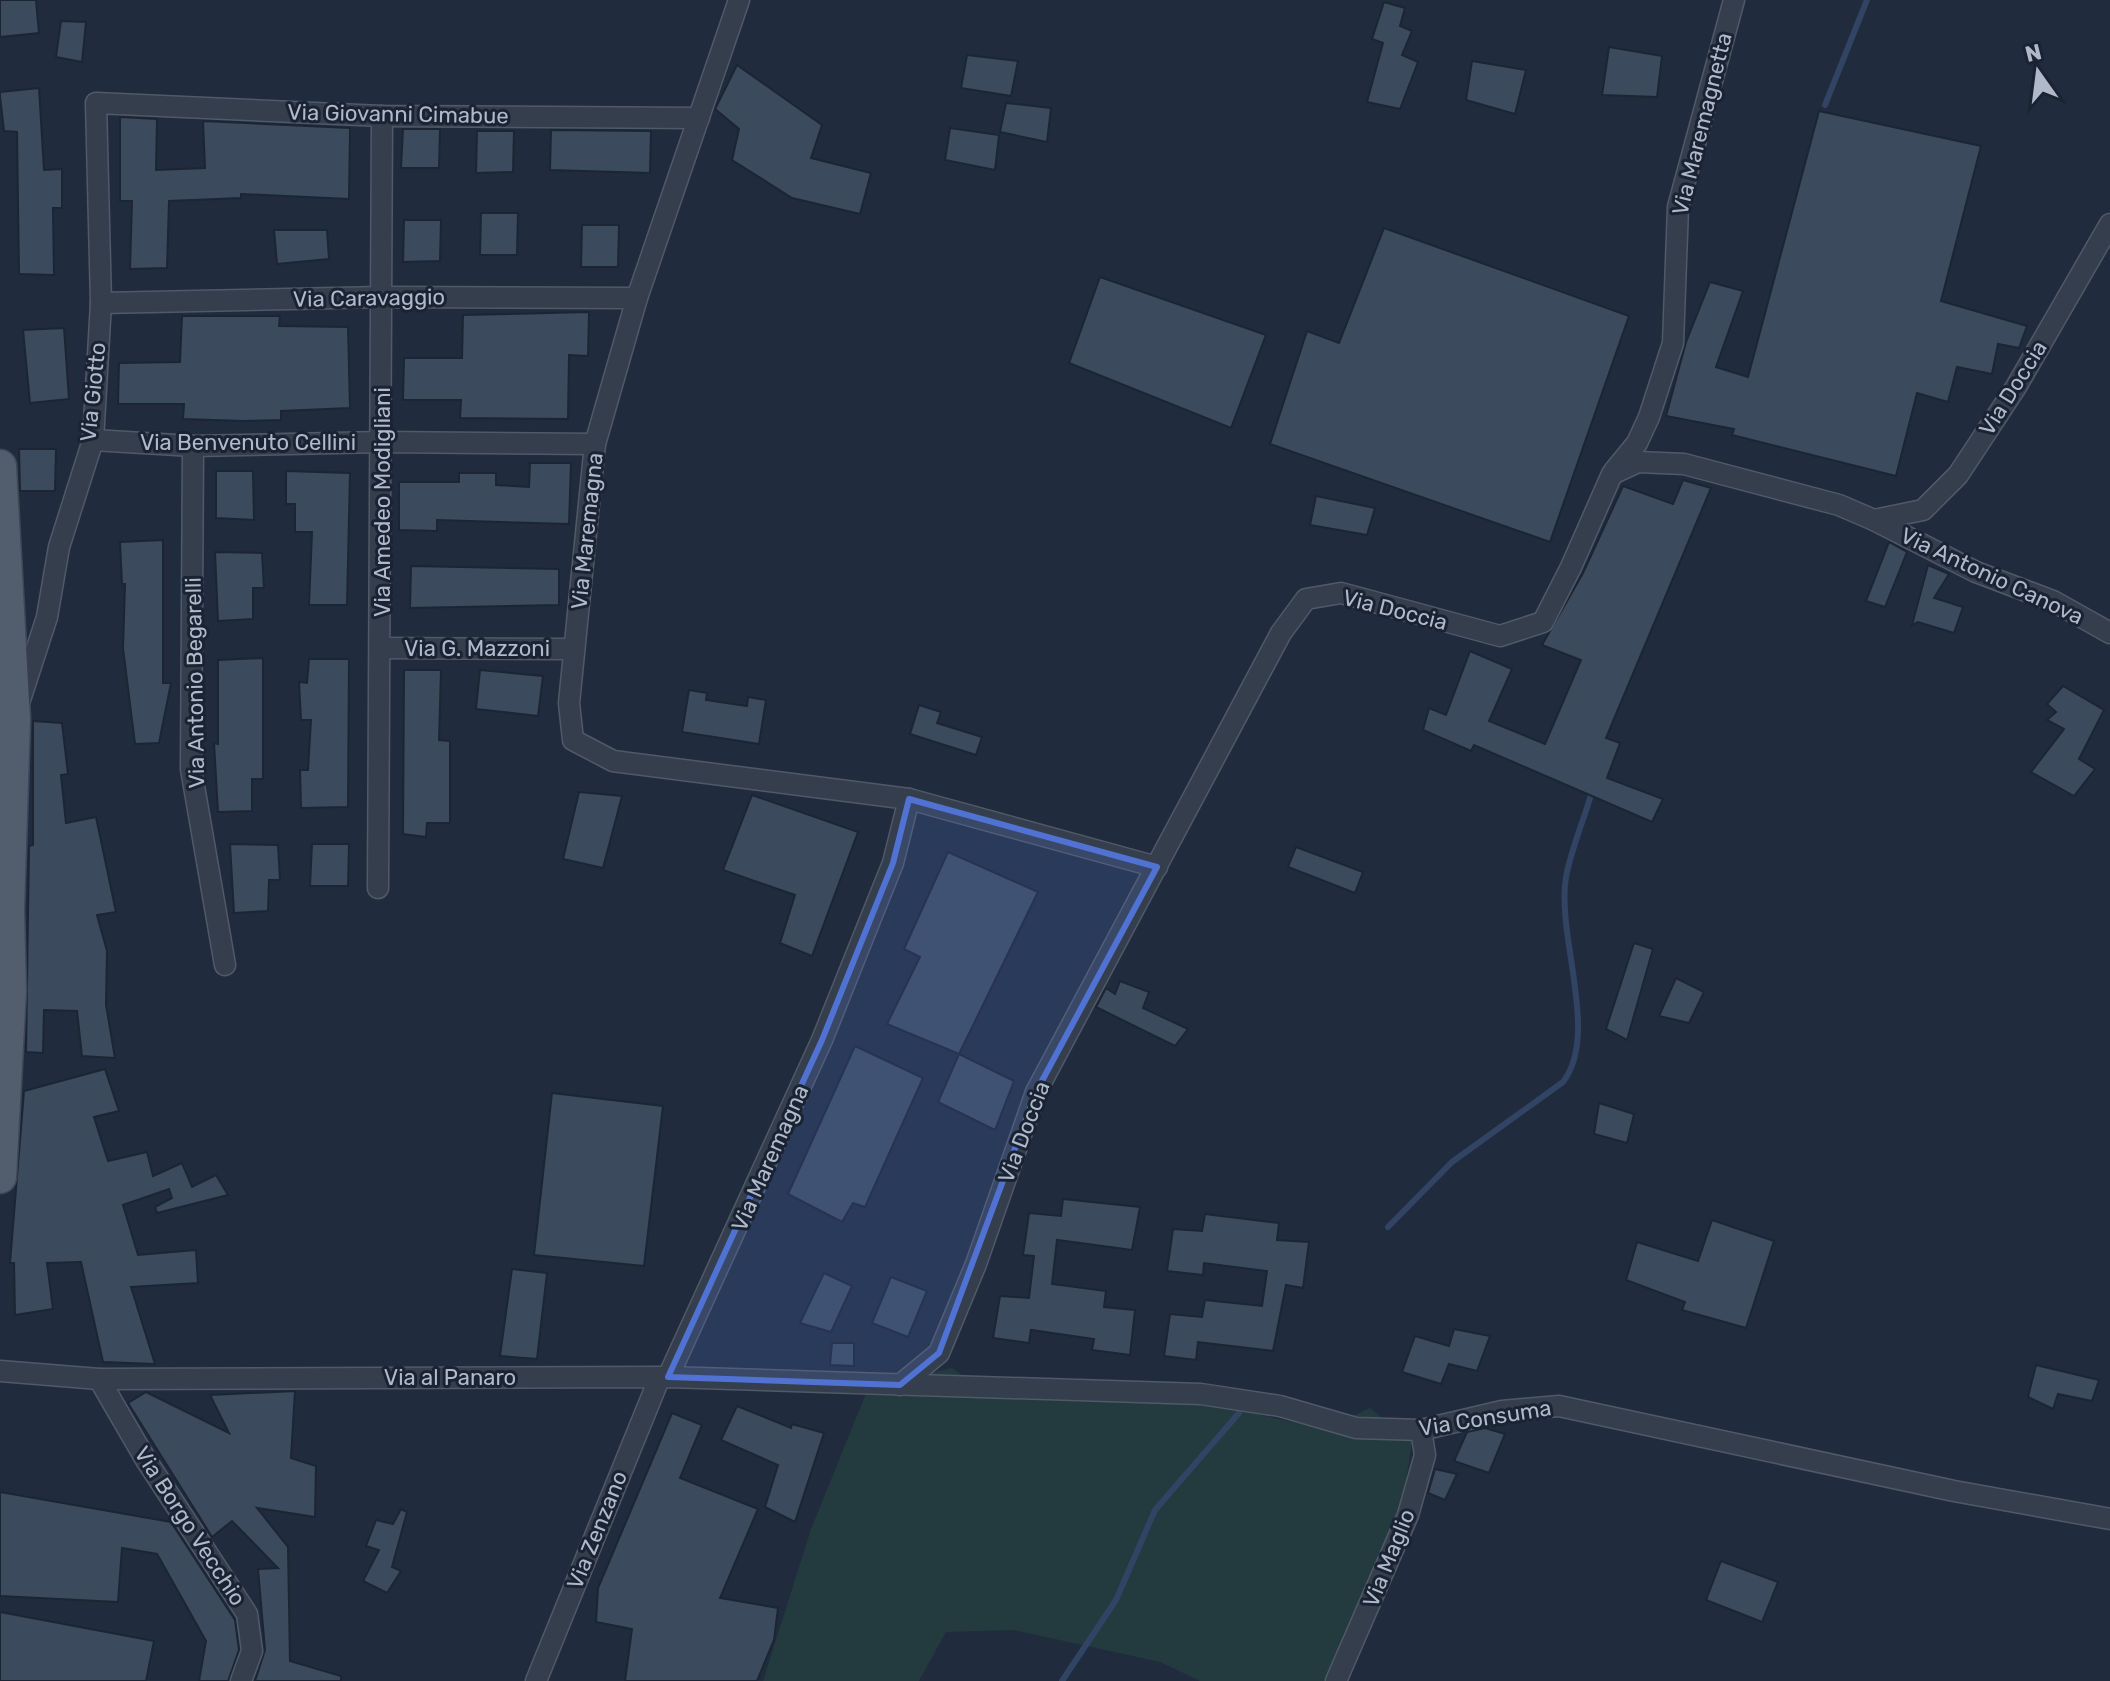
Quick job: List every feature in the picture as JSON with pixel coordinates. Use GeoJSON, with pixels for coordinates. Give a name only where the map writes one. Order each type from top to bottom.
{"type":"FeatureCollection","features":[{"type":"Feature","properties":{"kind":"main road"},"geometry":{"type":"LineString","coordinates":[[0,466],[14,719],[4,909],[10,990],[0,1177]]}},
{"type":"Feature","properties":{"kind":"street","name":"Via Maremagna"},"geometry":{"type":"LineString","coordinates":[[739,0],[637,298],[595,444],[569,703],[573,740],[613,761],[909,799],[1157,867]]}},
{"type":"Feature","properties":{"kind":"street","name":"Via Maremagnetta"},"geometry":{"type":"LineString","coordinates":[[1612,474],[1637,443],[1673,343],[1678,207],[1734,0]]}},
{"type":"Feature","properties":{"kind":"street","name":"Via Giovanni Cimabue"},"geometry":{"type":"LineString","coordinates":[[96,103],[382,116],[699,118]]}},
{"type":"Feature","properties":{"kind":"street","name":"Via Giotto"},"geometry":{"type":"LineString","coordinates":[[14,719],[47,617],[59,547],[93,440],[101,303],[96,103]]}},
{"type":"Feature","properties":{"kind":"street","name":"Via Amedeo Modigliani"},"geometry":{"type":"LineString","coordinates":[[378,888],[382,116]]}},
{"type":"Feature","properties":{"kind":"street","name":"Via Doccia"},"geometry":{"type":"LineString","coordinates":[[1874,520],[1923,510],[1958,475],[2016,387],[2110,224]]}},
{"type":"Feature","properties":{"kind":"street","name":"Via Caravaggio"},"geometry":{"type":"LineString","coordinates":[[101,303],[382,297],[637,298]]}},
{"type":"Feature","properties":{"kind":"street","name":"Via Benvenuto Cellini"},"geometry":{"type":"LineString","coordinates":[[93,440],[193,446],[382,442],[595,444]]}},
{"type":"Feature","properties":{"kind":"street","name":"Via Antonio Begarelli"},"geometry":{"type":"LineString","coordinates":[[193,446],[191,769],[225,965]]}},
{"type":"Feature","properties":{"kind":"street"},"geometry":{"type":"LineString","coordinates":[[1612,474],[1638,462],[1684,464],[1839,505],[1874,520]]}},
{"type":"Feature","properties":{"kind":"street","name":"Via Doccia"},"geometry":{"type":"LineString","coordinates":[[900,1385],[939,1353],[976,1264],[1036,1092],[1281,633],[1306,599],[1341,593],[1500,636],[1543,622],[1612,474]]}},
{"type":"Feature","properties":{"kind":"street","name":"Via Antonio Canova"},"geometry":{"type":"LineString","coordinates":[[1874,520],[1976,572],[2053,601],[2110,633]]}},
{"type":"Feature","properties":{"kind":"street","name":"Via G. Mazzoni"},"geometry":{"type":"LineString","coordinates":[[380,648],[574,649]]}},
{"type":"Feature","properties":{"kind":"street","name":"Via Maremagna"},"geometry":{"type":"LineString","coordinates":[[663,1378],[822,1040],[893,863],[909,799]]}},
{"type":"Feature","properties":{"kind":"street","name":"Via al Panaro"},"geometry":{"type":"LineString","coordinates":[[0,1371],[99,1379],[435,1376],[663,1378],[900,1385]]}},
{"type":"Feature","properties":{"kind":"street","name":"Via Zenzano"},"geometry":{"type":"LineString","coordinates":[[536,1681],[663,1378]]}},
{"type":"Feature","properties":{"kind":"street","name":"Via Borgo Vecchio"},"geometry":{"type":"LineString","coordinates":[[99,1379],[146,1460],[247,1614],[252,1651],[241,1681]]}},
{"type":"Feature","properties":{"kind":"street","name":"Via Consuma"},"geometry":{"type":"LineString","coordinates":[[900,1385],[1201,1394],[1280,1406],[1356,1428],[1421,1430],[1502,1411],[1559,1406],[1954,1491],[2110,1519]]}},
{"type":"Feature","properties":{"kind":"street","name":"Via Maglio"},"geometry":{"type":"LineString","coordinates":[[1336,1681],[1408,1515],[1425,1455],[1421,1430]]}},
{"type":"Feature","properties":{"kind":"highlighted area"},"geometry":{"type":"Polygon","coordinates":[[[909,799],[1157,867],[1036,1092],[939,1353],[900,1385],[668,1377],[822,1040],[893,863],[909,799]]]}},
{"type":"Feature","properties":{"kind":"green space"},"geometry":{"type":"Polygon","coordinates":[[[952,1368],[978,1386],[1210,1404],[1324,1429],[1370,1408],[1412,1442],[1391,1580],[1332,1681],[1200,1681],[1160,1662],[1014,1630],[946,1632],[919,1681],[763,1681],[811,1529],[869,1386],[952,1368]]]}},
{"type":"Feature","properties":{"kind":"building"},"geometry":{"type":"Polygon","coordinates":[[[0,0],[36,0],[39,33],[0,37],[0,0]]]}},
{"type":"Feature","properties":{"kind":"building"},"geometry":{"type":"Polygon","coordinates":[[[1384,2],[1405,8],[1400,26],[1412,31],[1402,55],[1418,62],[1400,109],[1367,102],[1383,43],[1372,39],[1384,2]]]}},
{"type":"Feature","properties":{"kind":"building"},"geometry":{"type":"Polygon","coordinates":[[[61,21],[86,22],[82,62],[56,57],[61,21]]]}},
{"type":"Feature","properties":{"kind":"building"},"geometry":{"type":"Polygon","coordinates":[[[1609,47],[1662,56],[1657,97],[1602,95],[1609,47]]]}},
{"type":"Feature","properties":{"kind":"building"},"geometry":{"type":"Polygon","coordinates":[[[967,55],[1018,61],[1011,96],[961,88],[967,55]]]}},
{"type":"Feature","properties":{"kind":"building"},"geometry":{"type":"Polygon","coordinates":[[[1472,61],[1526,70],[1515,114],[1466,100],[1472,61]]]}},
{"type":"Feature","properties":{"kind":"building"},"geometry":{"type":"Polygon","coordinates":[[[737,65],[822,125],[811,158],[871,173],[860,214],[792,198],[732,160],[739,129],[715,109],[737,65]]]}},
{"type":"Feature","properties":{"kind":"building"},"geometry":{"type":"Polygon","coordinates":[[[39,88],[44,170],[62,169],[62,208],[53,208],[54,275],[19,274],[17,132],[4,131],[0,96],[0,92],[39,88]]]}},
{"type":"Feature","properties":{"kind":"building"},"geometry":{"type":"Polygon","coordinates":[[[1006,103],[1051,108],[1047,142],[1000,132],[1006,103]]]}},
{"type":"Feature","properties":{"kind":"building"},"geometry":{"type":"Polygon","coordinates":[[[1819,111],[1981,146],[1941,301],[2027,326],[2019,348],[1998,344],[1992,374],[1957,367],[1948,402],[1917,393],[1896,476],[1732,435],[1734,429],[1666,416],[1686,342],[1710,282],[1743,291],[1716,367],[1748,377],[1819,111]]]}},
{"type":"Feature","properties":{"kind":"building"},"geometry":{"type":"Polygon","coordinates":[[[120,117],[157,119],[156,170],[205,168],[203,121],[350,128],[349,199],[241,194],[241,198],[169,201],[167,268],[130,269],[132,201],[120,201],[120,117]]]}},
{"type":"Feature","properties":{"kind":"building"},"geometry":{"type":"Polygon","coordinates":[[[950,128],[999,135],[995,170],[945,160],[950,128]]]}},
{"type":"Feature","properties":{"kind":"building"},"geometry":{"type":"Polygon","coordinates":[[[403,129],[440,129],[439,168],[401,168],[403,129]]]}},
{"type":"Feature","properties":{"kind":"building"},"geometry":{"type":"Polygon","coordinates":[[[551,130],[651,131],[650,173],[550,170],[551,130]]]}},
{"type":"Feature","properties":{"kind":"building"},"geometry":{"type":"Polygon","coordinates":[[[477,131],[514,131],[513,172],[476,173],[477,131]]]}},
{"type":"Feature","properties":{"kind":"building"},"geometry":{"type":"Polygon","coordinates":[[[481,213],[518,213],[517,255],[480,255],[481,213]]]}},
{"type":"Feature","properties":{"kind":"building"},"geometry":{"type":"Polygon","coordinates":[[[404,220],[441,220],[440,261],[403,262],[404,220]]]}},
{"type":"Feature","properties":{"kind":"building"},"geometry":{"type":"Polygon","coordinates":[[[582,225],[619,225],[618,267],[581,267],[582,225]]]}},
{"type":"Feature","properties":{"kind":"building"},"geometry":{"type":"Polygon","coordinates":[[[1384,228],[1629,316],[1550,542],[1270,444],[1307,331],[1339,343],[1384,228]]]}},
{"type":"Feature","properties":{"kind":"building"},"geometry":{"type":"Polygon","coordinates":[[[274,230],[327,230],[329,259],[277,264],[274,230]]]}},
{"type":"Feature","properties":{"kind":"building"},"geometry":{"type":"Polygon","coordinates":[[[1100,277],[1266,335],[1231,428],[1069,363],[1100,277]]]}},
{"type":"Feature","properties":{"kind":"building"},"geometry":{"type":"Polygon","coordinates":[[[589,312],[588,356],[569,355],[568,419],[460,418],[461,400],[403,400],[404,358],[462,358],[463,315],[589,312]]]}},
{"type":"Feature","properties":{"kind":"building"},"geometry":{"type":"Polygon","coordinates":[[[182,316],[280,316],[279,326],[348,327],[350,408],[281,411],[281,420],[243,421],[183,419],[184,404],[118,404],[119,363],[180,362],[182,316]]]}},
{"type":"Feature","properties":{"kind":"building"},"geometry":{"type":"Polygon","coordinates":[[[64,328],[69,399],[30,403],[23,330],[64,328]]]}},
{"type":"Feature","properties":{"kind":"building"},"geometry":{"type":"Polygon","coordinates":[[[19,449],[56,449],[55,491],[20,491],[19,449]]]}},
{"type":"Feature","properties":{"kind":"building"},"geometry":{"type":"Polygon","coordinates":[[[530,463],[571,463],[569,524],[437,520],[437,531],[399,530],[399,482],[459,482],[459,473],[496,473],[496,485],[529,487],[530,463]]]}},
{"type":"Feature","properties":{"kind":"building"},"geometry":{"type":"Polygon","coordinates":[[[216,471],[253,471],[254,520],[216,518],[216,471]]]}},
{"type":"Feature","properties":{"kind":"building"},"geometry":{"type":"Polygon","coordinates":[[[286,471],[350,473],[347,605],[309,605],[312,532],[295,532],[295,504],[286,504],[286,471]]]}},
{"type":"Feature","properties":{"kind":"building"},"geometry":{"type":"Polygon","coordinates":[[[1683,480],[1711,488],[1606,738],[1620,743],[1607,778],[1663,799],[1652,822],[1474,745],[1471,751],[1423,730],[1429,708],[1446,715],[1470,651],[1512,669],[1489,721],[1545,744],[1581,660],[1542,645],[1583,573],[1623,486],[1673,504],[1683,480]]]}},
{"type":"Feature","properties":{"kind":"building"},"geometry":{"type":"Polygon","coordinates":[[[1316,496],[1375,508],[1367,535],[1310,525],[1316,496]]]}},
{"type":"Feature","properties":{"kind":"building"},"geometry":{"type":"Polygon","coordinates":[[[163,540],[163,683],[171,683],[159,743],[135,744],[123,648],[125,584],[122,584],[120,542],[163,540]]]}},
{"type":"Feature","properties":{"kind":"building"},"geometry":{"type":"Polygon","coordinates":[[[1889,542],[1907,552],[1885,607],[1866,601],[1889,542]]]}},
{"type":"Feature","properties":{"kind":"building"},"geometry":{"type":"Polygon","coordinates":[[[215,552],[262,553],[264,588],[253,588],[253,619],[218,621],[215,552]]]}},
{"type":"Feature","properties":{"kind":"building"},"geometry":{"type":"Polygon","coordinates":[[[1928,565],[1949,574],[1934,598],[1963,607],[1954,633],[1918,622],[1912,625],[1928,565]]]}},
{"type":"Feature","properties":{"kind":"building"},"geometry":{"type":"Polygon","coordinates":[[[411,566],[559,569],[559,605],[410,608],[411,566]]]}},
{"type":"Feature","properties":{"kind":"building"},"geometry":{"type":"Polygon","coordinates":[[[263,658],[263,779],[252,779],[252,811],[218,812],[214,743],[218,744],[218,660],[263,658]]]}},
{"type":"Feature","properties":{"kind":"building"},"geometry":{"type":"Polygon","coordinates":[[[309,659],[349,659],[348,807],[301,808],[300,770],[308,770],[311,720],[301,720],[299,682],[307,683],[309,659]]]}},
{"type":"Feature","properties":{"kind":"building"},"geometry":{"type":"Polygon","coordinates":[[[404,670],[441,670],[439,740],[450,741],[450,823],[427,823],[426,837],[403,834],[404,670]]]}},
{"type":"Feature","properties":{"kind":"building"},"geometry":{"type":"Polygon","coordinates":[[[480,670],[543,676],[538,716],[476,709],[480,670]]]}},
{"type":"Feature","properties":{"kind":"building"},"geometry":{"type":"Polygon","coordinates":[[[2063,686],[2104,710],[2079,759],[2095,769],[2074,796],[2031,772],[2064,729],[2047,720],[2056,712],[2047,704],[2063,686]]]}},
{"type":"Feature","properties":{"kind":"building"},"geometry":{"type":"Polygon","coordinates":[[[689,690],[707,693],[706,700],[747,706],[748,697],[766,700],[759,744],[682,732],[689,690]]]}},
{"type":"Feature","properties":{"kind":"building"},"geometry":{"type":"Polygon","coordinates":[[[919,705],[941,712],[937,723],[982,737],[976,755],[910,734],[919,705]]]}},
{"type":"Feature","properties":{"kind":"building"},"geometry":{"type":"Polygon","coordinates":[[[33,721],[62,723],[68,774],[61,775],[66,823],[96,817],[116,912],[97,915],[107,951],[106,1005],[115,1058],[82,1056],[77,1011],[44,1010],[43,1053],[26,1052],[29,846],[33,845],[33,721]]]}},
{"type":"Feature","properties":{"kind":"building"},"geometry":{"type":"Polygon","coordinates":[[[579,792],[622,796],[603,868],[563,859],[579,792]]]}},
{"type":"Feature","properties":{"kind":"building"},"geometry":{"type":"Polygon","coordinates":[[[752,795],[858,832],[812,956],[780,943],[795,895],[723,870],[752,795]]]}},
{"type":"Feature","properties":{"kind":"building"},"geometry":{"type":"Polygon","coordinates":[[[230,844],[278,845],[280,880],[269,880],[268,911],[234,913],[230,844]]]}},
{"type":"Feature","properties":{"kind":"building"},"geometry":{"type":"Polygon","coordinates":[[[312,844],[349,844],[348,886],[310,886],[312,844]]]}},
{"type":"Feature","properties":{"kind":"building"},"geometry":{"type":"Polygon","coordinates":[[[1296,847],[1363,872],[1355,893],[1288,867],[1296,847]]]}},
{"type":"Feature","properties":{"kind":"building"},"geometry":{"type":"Polygon","coordinates":[[[948,852],[1038,892],[959,1054],[887,1024],[920,957],[904,949],[948,852]]]}},
{"type":"Feature","properties":{"kind":"building"},"geometry":{"type":"Polygon","coordinates":[[[1634,943],[1653,949],[1627,1040],[1606,1029],[1634,943]]]}},
{"type":"Feature","properties":{"kind":"building"},"geometry":{"type":"Polygon","coordinates":[[[1676,978],[1704,992],[1689,1023],[1659,1016],[1676,978]]]}},
{"type":"Feature","properties":{"kind":"building"},"geometry":{"type":"Polygon","coordinates":[[[1120,981],[1149,992],[1143,1008],[1188,1029],[1175,1046],[1096,1007],[1106,988],[1115,994],[1120,981]]]}},
{"type":"Feature","properties":{"kind":"building"},"geometry":{"type":"Polygon","coordinates":[[[855,1046],[923,1078],[865,1207],[853,1203],[842,1222],[788,1194],[855,1046]]]}},
{"type":"Feature","properties":{"kind":"building"},"geometry":{"type":"Polygon","coordinates":[[[959,1054],[1014,1081],[995,1130],[938,1102],[959,1054]]]}},
{"type":"Feature","properties":{"kind":"building"},"geometry":{"type":"Polygon","coordinates":[[[105,1069],[119,1111],[94,1117],[108,1161],[147,1152],[153,1176],[182,1163],[192,1187],[216,1175],[228,1195],[157,1213],[155,1207],[172,1198],[169,1189],[123,1205],[138,1255],[196,1250],[198,1283],[131,1287],[155,1364],[103,1362],[81,1262],[47,1263],[53,1309],[15,1315],[14,1263],[10,1263],[24,1091],[105,1069]]]}},
{"type":"Feature","properties":{"kind":"building"},"geometry":{"type":"Polygon","coordinates":[[[552,1093],[663,1106],[644,1266],[534,1255],[552,1093]]]}},
{"type":"Feature","properties":{"kind":"building"},"geometry":{"type":"Polygon","coordinates":[[[1599,1103],[1634,1114],[1627,1143],[1594,1134],[1599,1103]]]}},
{"type":"Feature","properties":{"kind":"building"},"geometry":{"type":"Polygon","coordinates":[[[1063,1199],[1140,1207],[1132,1250],[1057,1240],[1052,1284],[1106,1291],[1104,1307],[1135,1310],[1130,1355],[1092,1350],[1094,1339],[1031,1330],[1029,1343],[993,1338],[1000,1296],[1029,1298],[1034,1256],[1023,1255],[1029,1213],[1061,1216],[1063,1199]]]}},
{"type":"Feature","properties":{"kind":"building"},"geometry":{"type":"Polygon","coordinates":[[[1205,1214],[1279,1223],[1277,1240],[1309,1242],[1303,1288],[1286,1285],[1273,1351],[1198,1342],[1196,1360],[1164,1356],[1170,1314],[1202,1317],[1205,1300],[1262,1306],[1267,1271],[1204,1263],[1203,1275],[1167,1271],[1173,1229],[1202,1231],[1205,1214]]]}},
{"type":"Feature","properties":{"kind":"building"},"geometry":{"type":"Polygon","coordinates":[[[1712,1220],[1774,1241],[1746,1328],[1682,1310],[1685,1302],[1626,1280],[1637,1242],[1698,1261],[1712,1220]]]}},
{"type":"Feature","properties":{"kind":"building"},"geometry":{"type":"Polygon","coordinates":[[[512,1269],[547,1273],[537,1359],[500,1356],[512,1269]]]}},
{"type":"Feature","properties":{"kind":"building"},"geometry":{"type":"Polygon","coordinates":[[[824,1273],[852,1286],[831,1332],[800,1323],[824,1273]]]}},
{"type":"Feature","properties":{"kind":"building"},"geometry":{"type":"Polygon","coordinates":[[[891,1277],[927,1291],[908,1337],[872,1323],[891,1277]]]}},
{"type":"Feature","properties":{"kind":"building"},"geometry":{"type":"Polygon","coordinates":[[[1454,1329],[1490,1336],[1477,1371],[1449,1364],[1441,1384],[1402,1372],[1415,1336],[1449,1346],[1454,1329]]]}},
{"type":"Feature","properties":{"kind":"building"},"geometry":{"type":"Polygon","coordinates":[[[832,1343],[854,1343],[854,1366],[830,1365],[832,1343]]]}},
{"type":"Feature","properties":{"kind":"building"},"geometry":{"type":"Polygon","coordinates":[[[2036,1365],[2099,1380],[2092,1401],[2058,1394],[2053,1409],[2028,1397],[2036,1365]]]}},
{"type":"Feature","properties":{"kind":"building"},"geometry":{"type":"Polygon","coordinates":[[[295,1391],[291,1458],[316,1466],[315,1517],[257,1508],[288,1547],[290,1661],[341,1676],[341,1681],[255,1681],[265,1650],[258,1569],[278,1568],[232,1521],[212,1537],[128,1403],[146,1392],[229,1433],[210,1395],[295,1391]]]}},
{"type":"Feature","properties":{"kind":"building"},"geometry":{"type":"Polygon","coordinates":[[[737,1406],[791,1428],[792,1424],[824,1433],[795,1522],[765,1507],[778,1465],[721,1440],[737,1406]]]}},
{"type":"Feature","properties":{"kind":"building"},"geometry":{"type":"Polygon","coordinates":[[[672,1413],[702,1425],[680,1478],[758,1509],[720,1598],[778,1608],[774,1640],[757,1681],[625,1681],[632,1629],[596,1622],[598,1588],[672,1413]]]}},
{"type":"Feature","properties":{"kind":"building"},"geometry":{"type":"Polygon","coordinates":[[[1485,1428],[1505,1434],[1489,1473],[1454,1461],[1467,1432],[1485,1428]]]}},
{"type":"Feature","properties":{"kind":"building"},"geometry":{"type":"Polygon","coordinates":[[[1435,1469],[1457,1474],[1445,1500],[1428,1493],[1435,1469]]]}},
{"type":"Feature","properties":{"kind":"building"},"geometry":{"type":"Polygon","coordinates":[[[0,1492],[171,1522],[235,1620],[239,1650],[228,1681],[199,1681],[206,1641],[157,1554],[122,1548],[118,1602],[0,1596],[0,1492]]]}},
{"type":"Feature","properties":{"kind":"building"},"geometry":{"type":"Polygon","coordinates":[[[401,1509],[407,1512],[392,1567],[401,1571],[387,1593],[363,1581],[379,1550],[366,1546],[376,1520],[393,1524],[401,1509]]]}},
{"type":"Feature","properties":{"kind":"building"},"geometry":{"type":"Polygon","coordinates":[[[1721,1561],[1778,1582],[1762,1622],[1706,1600],[1721,1561]]]}},
{"type":"Feature","properties":{"kind":"building"},"geometry":{"type":"Polygon","coordinates":[[[0,1612],[154,1641],[146,1681],[0,1681],[0,1612]]]}},
{"type":"Feature","properties":{"kind":"waterway"},"geometry":{"type":"LineString","coordinates":[[1825,105],[1867,0]]}},
{"type":"Feature","properties":{"kind":"waterway"},"geometry":{"type":"LineString","coordinates":[[1388,1227],[1452,1162],[1563,1082],[1573,1062],[1578,1038],[1578,1012],[1567,927],[1566,877],[1591,795]]}},
{"type":"Feature","properties":{"kind":"waterway"},"geometry":{"type":"LineString","coordinates":[[1062,1681],[1116,1600],[1155,1510],[1239,1413]]}}]}
